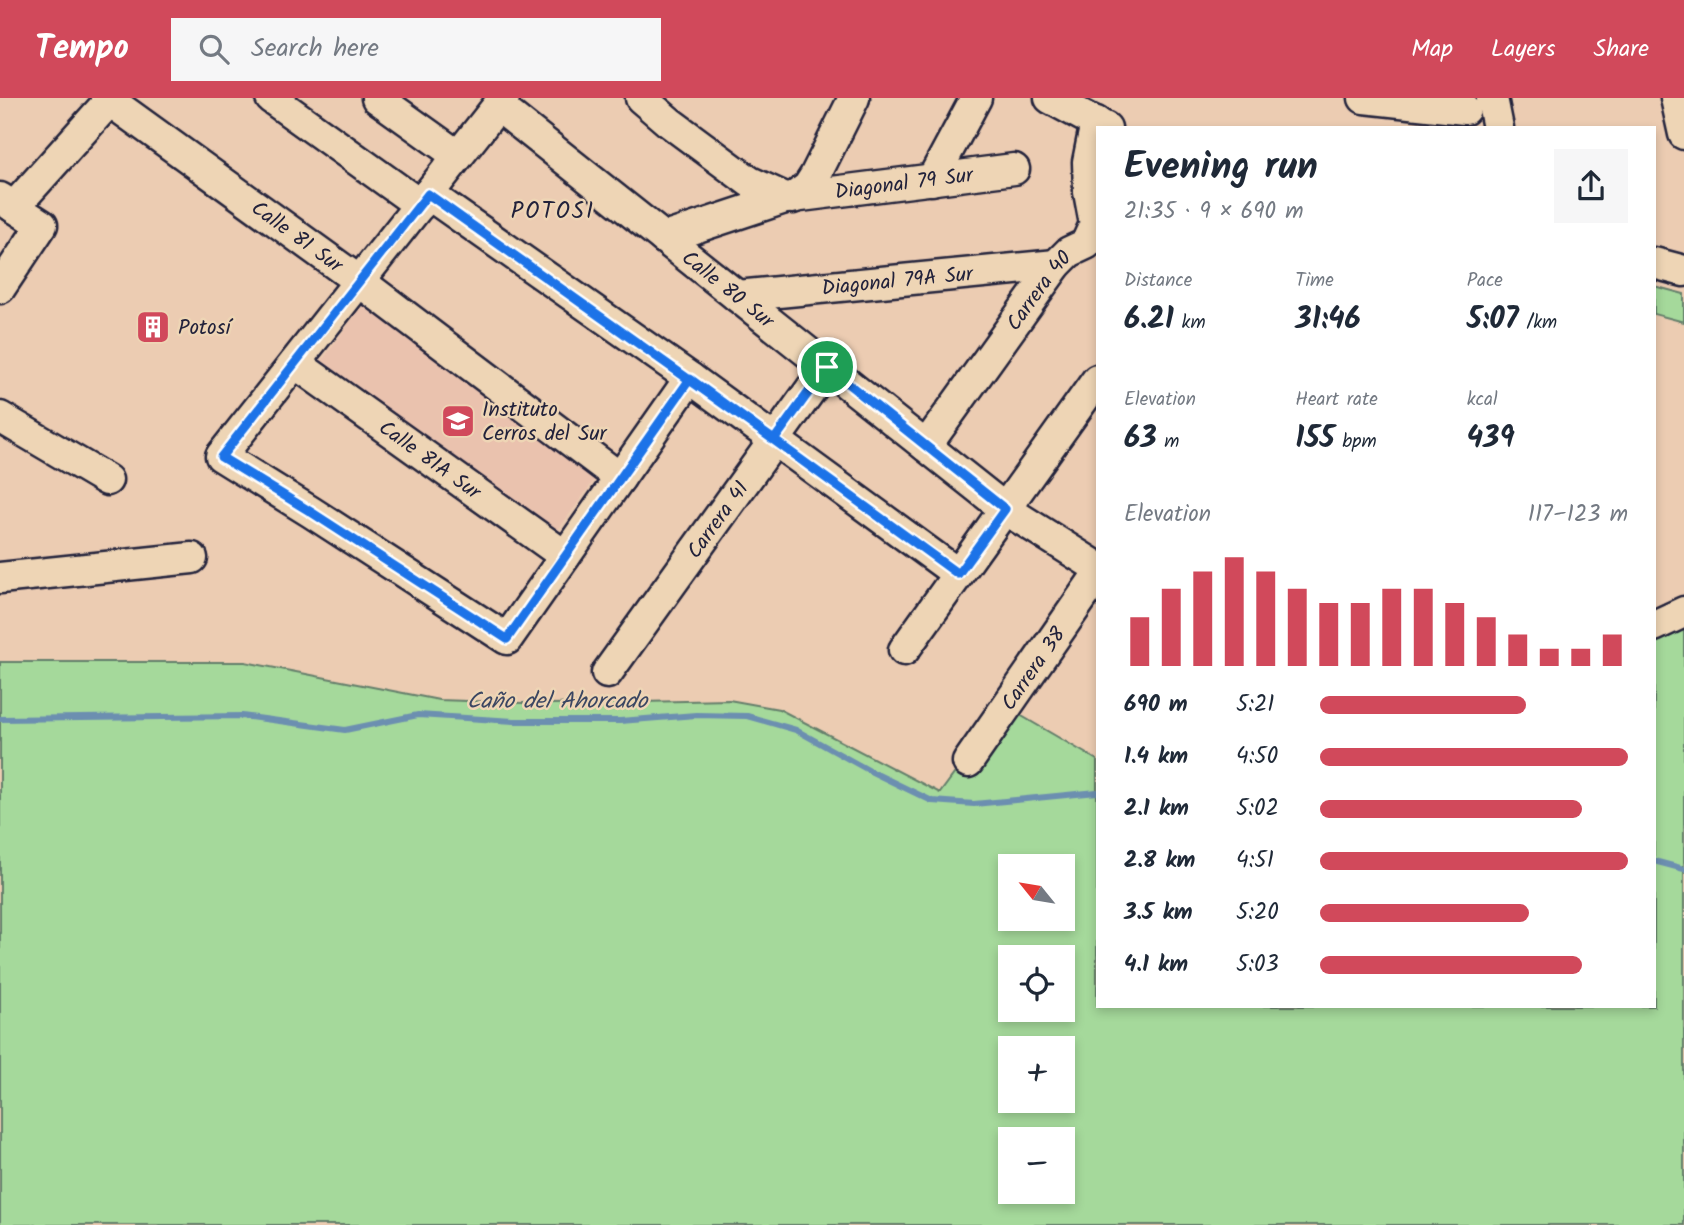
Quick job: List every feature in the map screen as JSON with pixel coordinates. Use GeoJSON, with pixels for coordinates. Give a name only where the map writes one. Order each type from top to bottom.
{"type":"FeatureCollection","features":[{"type":"Feature","properties":{"kind":"street"},"geometry":{"type":"LineString","coordinates":[[271,98],[690,379],[958,574]]}},
{"type":"Feature","properties":{"kind":"street"},"geometry":{"type":"LineString","coordinates":[[377,98],[458,156]]}},
{"type":"Feature","properties":{"kind":"street"},"geometry":{"type":"LineString","coordinates":[[641,98],[750,182],[789,198],[808,187],[815,176],[848,100]]}},
{"type":"Feature","properties":{"kind":"street"},"geometry":{"type":"LineString","coordinates":[[932,180],[976,98]]}},
{"type":"Feature","properties":{"kind":"street"},"geometry":{"type":"LineString","coordinates":[[1050,98],[1096,116]]}},
{"type":"Feature","properties":{"kind":"street"},"geometry":{"type":"LineString","coordinates":[[1364,98],[1472,108],[1496,126]]}},
{"type":"Feature","properties":{"kind":"street"},"geometry":{"type":"LineString","coordinates":[[1676,98],[1684,134]]}},
{"type":"Feature","properties":{"kind":"street"},"geometry":{"type":"LineString","coordinates":[[0,288],[42,225],[7,202],[109,99]]}},
{"type":"Feature","properties":{"kind":"street","name":"Calle 81 Sur"},"geometry":{"type":"LineString","coordinates":[[109,99],[359,281],[620,478]]}},
{"type":"Feature","properties":{"kind":"street"},"geometry":{"type":"LineString","coordinates":[[501,102],[221,457],[507,639],[690,379]]}},
{"type":"Feature","properties":{"kind":"street","name":"Calle 80 Sur"},"geometry":{"type":"LineString","coordinates":[[501,102],[664,238],[1005,509],[1096,566]]}},
{"type":"Feature","properties":{"kind":"street","name":"Carrera 40"},"geometry":{"type":"LineString","coordinates":[[926,446],[1056,265],[1069,252],[1092,246],[1095,224],[1089,192],[1088,162],[1096,116]]}},
{"type":"Feature","properties":{"kind":"street","name":"Diagonal 79 Sur"},"geometry":{"type":"LineString","coordinates":[[664,238],[789,198],[1014,169]]}},
{"type":"Feature","properties":{"kind":"street"},"geometry":{"type":"LineString","coordinates":[[1656,264],[1684,271]]}},
{"type":"Feature","properties":{"kind":"street","name":"Diagonal 79A Sur"},"geometry":{"type":"LineString","coordinates":[[737,296],[1056,265]]}},
{"type":"Feature","properties":{"kind":"street","name":"Calle 81A Sur"},"geometry":{"type":"LineString","coordinates":[[295,363],[565,556]]}},
{"type":"Feature","properties":{"kind":"street","name":"Carrera 41"},"geometry":{"type":"LineString","coordinates":[[607,673],[827,367]]}},
{"type":"Feature","properties":{"kind":"street"},"geometry":{"type":"LineString","coordinates":[[904,650],[1096,381]]}},
{"type":"Feature","properties":{"kind":"street"},"geometry":{"type":"LineString","coordinates":[[0,417],[107,480]]}},
{"type":"Feature","properties":{"kind":"street"},"geometry":{"type":"LineString","coordinates":[[0,578],[192,558]]}},
{"type":"Feature","properties":{"kind":"street","name":"Carrera 38"},"geometry":{"type":"LineString","coordinates":[[968,762],[1096,577]]}},
{"type":"Feature","properties":{"kind":"street"},"geometry":{"type":"LineString","coordinates":[[1656,625],[1684,611]]}},
{"type":"Feature","properties":{"kind":"shaded area","name":"Instituto Cerros del Sur"},"geometry":{"type":"Polygon","coordinates":[[[367,299],[601,471],[549,542],[315,370],[367,299]]]}},
{"type":"Feature","properties":{"kind":"green space"},"geometry":{"type":"Polygon","coordinates":[[[1656,287],[1684,294],[1684,322],[1656,315],[1656,287]]]}},
{"type":"Feature","properties":{"kind":"green space"},"geometry":{"type":"Polygon","coordinates":[[[1684,603],[1684,1225],[0,1225],[0,662],[245,662],[439,700],[552,704],[729,700],[779,709],[940,793],[960,766],[1013,711],[1096,759],[1096,1008],[1656,1008],[1656,614],[1684,603]]]}},
{"type":"Feature","properties":{"kind":"waterway","name":"Caño del Ahorcado"},"geometry":{"type":"LineString","coordinates":[[0,719],[242,716],[345,730],[418,715],[514,721],[620,721],[696,715],[747,716],[796,730],[932,801],[974,804],[1096,792]]}},
{"type":"Feature","properties":{"kind":"waterway","name":"Caño del Ahorcado"},"geometry":{"type":"LineString","coordinates":[[1656,862],[1684,869]]}},
{"type":"Feature","properties":{"kind":"place","name":"Potosí"},"geometry":{"type":"Point","coordinates":[153,327]}},
{"type":"Feature","properties":{"kind":"place","name":"Instituto Cerros del Sur"},"geometry":{"type":"Point","coordinates":[458,421]}},
{"type":"Feature","properties":{"kind":"district","name":"POTOSI"},"geometry":{"type":"Point","coordinates":[553,210]}},
{"type":"Feature","properties":{"kind":"route"},"geometry":{"type":"LineString","coordinates":[[827,367],[774,440],[690,379],[428,194],[221,457],[507,639],[690,379],[958,574],[1005,509],[827,367]]}}]}
